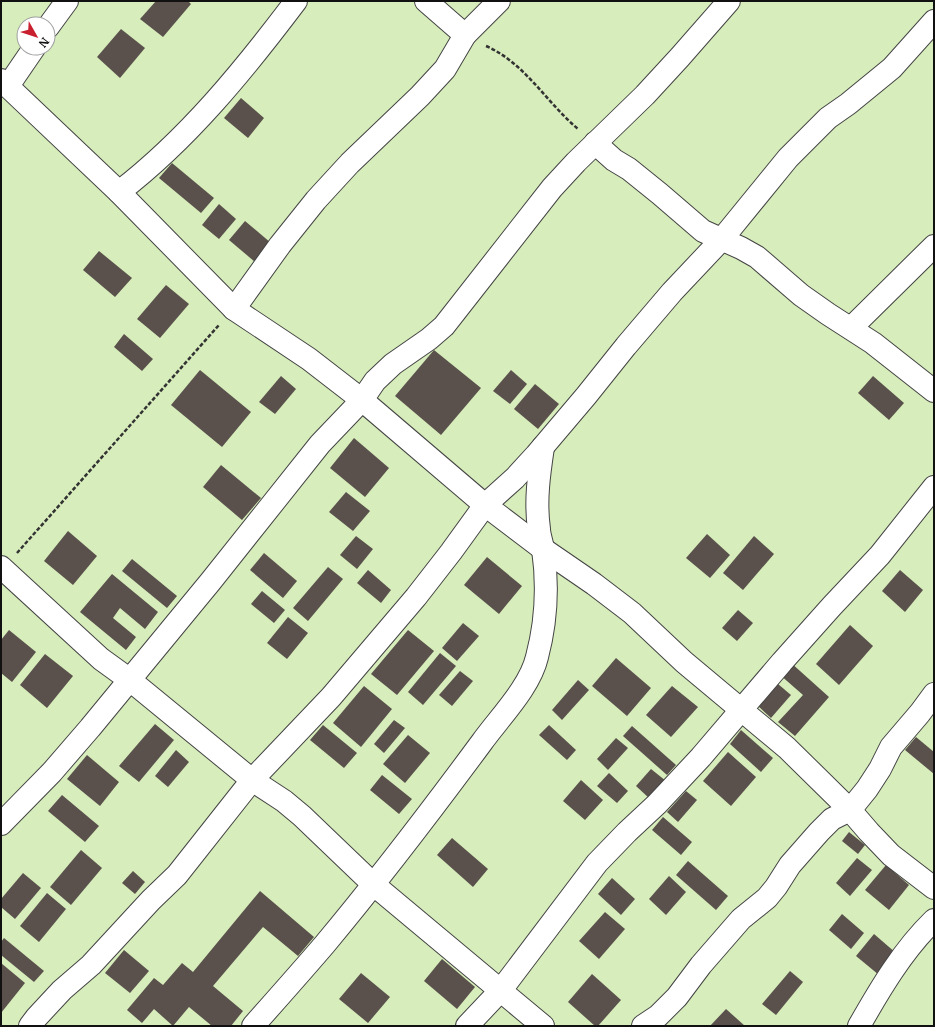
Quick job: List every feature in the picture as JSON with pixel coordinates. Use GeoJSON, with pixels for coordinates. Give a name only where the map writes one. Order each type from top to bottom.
{"type":"FeatureCollection","features":[{"type":"Feature","properties":{"kind":"street"},"geometry":{"type":"LineString","coordinates":[[56,16],[67,1]]}},
{"type":"Feature","properties":{"kind":"street"},"geometry":{"type":"LineString","coordinates":[[119,192],[138,178],[207,110],[255,56],[296,1]]}},
{"type":"Feature","properties":{"kind":"street"},"geometry":{"type":"LineString","coordinates":[[426,1],[465,35]]}},
{"type":"Feature","properties":{"kind":"street"},"geometry":{"type":"LineString","coordinates":[[234,308],[316,200],[350,163],[420,96],[445,69],[465,35],[499,1]]}},
{"type":"Feature","properties":{"kind":"street"},"geometry":{"type":"LineString","coordinates":[[1,824],[52,772],[130,680],[212,581],[320,444],[362,400],[375,381],[393,364],[429,339],[444,326],[552,188],[595,143],[645,95],[729,1]]}},
{"type":"Feature","properties":{"kind":"street"},"geometry":{"type":"LineString","coordinates":[[30,1026],[62,990],[91,965],[151,900],[177,876],[252,780],[331,697],[374,646],[451,552],[485,505],[515,478],[543,447],[662,304],[722,239],[788,158],[828,118],[848,104],[892,68],[934,21]]}},
{"type":"Feature","properties":{"kind":"street"},"geometry":{"type":"LineString","coordinates":[[27,56],[5,83],[119,192],[234,308],[309,359],[362,400],[485,505],[632,613],[684,662],[787,748],[850,810],[892,855],[934,888]]}},
{"type":"Feature","properties":{"kind":"street"},"geometry":{"type":"LineString","coordinates":[[595,143],[614,160],[629,169],[660,194],[703,231],[722,239],[757,258],[801,295],[873,343],[934,391]]}},
{"type":"Feature","properties":{"kind":"street"},"geometry":{"type":"LineString","coordinates":[[851,328],[934,246]]}},
{"type":"Feature","properties":{"kind":"street"},"geometry":{"type":"LineString","coordinates":[[253,1026],[324,944],[373,884],[446,791],[524,687],[534,670],[542,637],[544,606],[543,548],[539,529],[538,504],[538,478],[543,447]]}},
{"type":"Feature","properties":{"kind":"street"},"geometry":{"type":"LineString","coordinates":[[467,1026],[501,990],[598,863],[701,757],[832,606],[880,555],[934,487]]}},
{"type":"Feature","properties":{"kind":"street"},"geometry":{"type":"LineString","coordinates":[[2,568],[101,659],[130,680],[252,780],[284,801],[302,816],[373,884],[543,1026]]}},
{"type":"Feature","properties":{"kind":"street"},"geometry":{"type":"LineString","coordinates":[[643,1026],[658,1016],[677,997],[701,965],[741,919],[767,898],[790,865],[819,832],[832,820],[850,810],[867,789],[891,748],[934,694]]}},
{"type":"Feature","properties":{"kind":"street"},"geometry":{"type":"LineString","coordinates":[[859,1026],[893,972],[925,929],[934,920]]}},
{"type":"Feature","properties":{"kind":"path"},"geometry":{"type":"LineString","coordinates":[[465,35],[497,51],[516,64],[572,124],[595,143]]}},
{"type":"Feature","properties":{"kind":"path"},"geometry":{"type":"LineString","coordinates":[[2,568],[234,308]]}},
{"type":"Feature","properties":{"kind":"green space"},"geometry":{"type":"Polygon","coordinates":[[[1,1],[934,1],[934,1026],[1,1026],[1,1]]]}},
{"type":"Feature","properties":{"kind":"building"},"geometry":{"type":"Polygon","coordinates":[[[156,1],[188,1],[191,4],[163,37],[140,19],[156,1]]]}},
{"type":"Feature","properties":{"kind":"building"},"geometry":{"type":"Polygon","coordinates":[[[121,29],[145,48],[120,78],[97,57],[121,29]]]}},
{"type":"Feature","properties":{"kind":"building"},"geometry":{"type":"Polygon","coordinates":[[[241,98],[264,118],[248,138],[224,118],[241,98]]]}},
{"type":"Feature","properties":{"kind":"building"},"geometry":{"type":"Polygon","coordinates":[[[172,163],[214,198],[201,213],[159,178],[172,163]]]}},
{"type":"Feature","properties":{"kind":"building"},"geometry":{"type":"Polygon","coordinates":[[[219,204],[236,219],[219,239],[202,225],[219,204]]]}},
{"type":"Feature","properties":{"kind":"building"},"geometry":{"type":"Polygon","coordinates":[[[245,221],[271,243],[255,262],[229,240],[245,221]]]}},
{"type":"Feature","properties":{"kind":"building"},"geometry":{"type":"Polygon","coordinates":[[[99,251],[132,278],[115,297],[83,270],[99,251]]]}},
{"type":"Feature","properties":{"kind":"building"},"geometry":{"type":"Polygon","coordinates":[[[166,285],[189,304],[160,338],[137,319],[166,285]]]}},
{"type":"Feature","properties":{"kind":"building"},"geometry":{"type":"Polygon","coordinates":[[[124,334],[153,359],[142,371],[114,347],[124,334]]]}},
{"type":"Feature","properties":{"kind":"building"},"geometry":{"type":"Polygon","coordinates":[[[434,350],[481,388],[441,435],[395,396],[434,350]]]}},
{"type":"Feature","properties":{"kind":"building"},"geometry":{"type":"Polygon","coordinates":[[[200,370],[251,412],[222,447],[171,405],[200,370]]]}},
{"type":"Feature","properties":{"kind":"building"},"geometry":{"type":"Polygon","coordinates":[[[511,370],[527,384],[510,404],[493,391],[511,370]]]}},
{"type":"Feature","properties":{"kind":"building"},"geometry":{"type":"Polygon","coordinates":[[[281,376],[296,389],[275,414],[259,402],[281,376]]]}},
{"type":"Feature","properties":{"kind":"building"},"geometry":{"type":"Polygon","coordinates":[[[873,376],[904,403],[889,420],[858,393],[873,376]]]}},
{"type":"Feature","properties":{"kind":"building"},"geometry":{"type":"Polygon","coordinates":[[[535,384],[559,404],[538,429],[514,409],[535,384]]]}},
{"type":"Feature","properties":{"kind":"building"},"geometry":{"type":"Polygon","coordinates":[[[354,438],[389,468],[365,497],[330,468],[354,438]]]}},
{"type":"Feature","properties":{"kind":"building"},"geometry":{"type":"Polygon","coordinates":[[[221,465],[261,498],[242,520],[203,487],[221,465]]]}},
{"type":"Feature","properties":{"kind":"building"},"geometry":{"type":"Polygon","coordinates":[[[346,492],[370,511],[353,531],[329,512],[346,492]]]}},
{"type":"Feature","properties":{"kind":"building"},"geometry":{"type":"Polygon","coordinates":[[[68,531],[97,556],[73,585],[44,561],[68,531]]]}},
{"type":"Feature","properties":{"kind":"building"},"geometry":{"type":"Polygon","coordinates":[[[707,534],[730,555],[710,578],[686,558],[707,534]]]}},
{"type":"Feature","properties":{"kind":"building"},"geometry":{"type":"Polygon","coordinates":[[[356,536],[373,549],[357,569],[340,555],[356,536]]]}},
{"type":"Feature","properties":{"kind":"building"},"geometry":{"type":"Polygon","coordinates":[[[754,536],[774,554],[743,590],[723,573],[754,536]]]}},
{"type":"Feature","properties":{"kind":"building"},"geometry":{"type":"Polygon","coordinates":[[[264,553],[297,581],[283,598],[250,570],[264,553]]]}},
{"type":"Feature","properties":{"kind":"building"},"geometry":{"type":"Polygon","coordinates":[[[487,557],[522,586],[499,614],[464,585],[487,557]]]}},
{"type":"Feature","properties":{"kind":"building"},"geometry":{"type":"Polygon","coordinates":[[[132,559],[177,596],[167,608],[122,571],[132,559]]]}},
{"type":"Feature","properties":{"kind":"building"},"geometry":{"type":"Polygon","coordinates":[[[328,567],[343,579],[308,621],[293,608],[328,567]]]}},
{"type":"Feature","properties":{"kind":"building"},"geometry":{"type":"Polygon","coordinates":[[[368,570],[391,590],[381,603],[357,583],[368,570]]]}},
{"type":"Feature","properties":{"kind":"building"},"geometry":{"type":"Polygon","coordinates":[[[900,570],[923,590],[905,612],[882,591],[900,570]]]}},
{"type":"Feature","properties":{"kind":"building"},"geometry":{"type":"Polygon","coordinates":[[[112,574],[158,612],[145,629],[120,608],[113,618],[136,637],[126,650],[80,612],[112,574]]]}},
{"type":"Feature","properties":{"kind":"building"},"geometry":{"type":"Polygon","coordinates":[[[262,591],[285,610],[274,623],[251,604],[262,591]]]}},
{"type":"Feature","properties":{"kind":"building"},"geometry":{"type":"Polygon","coordinates":[[[738,610],[753,623],[737,641],[722,628],[738,610]]]}},
{"type":"Feature","properties":{"kind":"building"},"geometry":{"type":"Polygon","coordinates":[[[288,617],[308,633],[287,659],[267,643],[288,617]]]}},
{"type":"Feature","properties":{"kind":"building"},"geometry":{"type":"Polygon","coordinates":[[[463,623],[479,636],[457,661],[442,648],[463,623]]]}},
{"type":"Feature","properties":{"kind":"building"},"geometry":{"type":"Polygon","coordinates":[[[850,625],[873,646],[839,685],[816,664],[850,625]]]}},
{"type":"Feature","properties":{"kind":"building"},"geometry":{"type":"Polygon","coordinates":[[[9,630],[36,652],[12,682],[1,673],[1,640],[9,630]]]}},
{"type":"Feature","properties":{"kind":"building"},"geometry":{"type":"Polygon","coordinates":[[[408,630],[434,651],[397,695],[371,674],[408,630]]]}},
{"type":"Feature","properties":{"kind":"building"},"geometry":{"type":"Polygon","coordinates":[[[440,653],[456,666],[423,705],[408,692],[440,653]]]}},
{"type":"Feature","properties":{"kind":"building"},"geometry":{"type":"Polygon","coordinates":[[[45,654],[73,676],[47,708],[20,685],[45,654]]]}},
{"type":"Feature","properties":{"kind":"building"},"geometry":{"type":"Polygon","coordinates":[[[616,658],[651,688],[627,716],[592,686],[616,658]]]}},
{"type":"Feature","properties":{"kind":"building"},"geometry":{"type":"Polygon","coordinates":[[[790,662],[829,697],[795,736],[778,722],[803,695],[779,674],[790,662]]]}},
{"type":"Feature","properties":{"kind":"building"},"geometry":{"type":"Polygon","coordinates":[[[460,671],[473,681],[452,706],[439,695],[460,671]]]}},
{"type":"Feature","properties":{"kind":"building"},"geometry":{"type":"Polygon","coordinates":[[[578,680],[589,690],[562,720],[552,710],[578,680]]]}},
{"type":"Feature","properties":{"kind":"building"},"geometry":{"type":"Polygon","coordinates":[[[778,684],[791,695],[771,718],[758,706],[778,684]]]}},
{"type":"Feature","properties":{"kind":"building"},"geometry":{"type":"Polygon","coordinates":[[[364,686],[392,709],[361,747],[333,723],[364,686]]]}},
{"type":"Feature","properties":{"kind":"building"},"geometry":{"type":"Polygon","coordinates":[[[672,686],[698,707],[671,737],[646,715],[672,686]]]}},
{"type":"Feature","properties":{"kind":"building"},"geometry":{"type":"Polygon","coordinates":[[[394,720],[405,728],[384,753],[374,744],[394,720]]]}},
{"type":"Feature","properties":{"kind":"building"},"geometry":{"type":"Polygon","coordinates":[[[155,724],[174,740],[139,782],[119,766],[155,724]]]}},
{"type":"Feature","properties":{"kind":"building"},"geometry":{"type":"Polygon","coordinates":[[[323,725],[357,753],[344,768],[310,740],[323,725]]]}},
{"type":"Feature","properties":{"kind":"building"},"geometry":{"type":"Polygon","coordinates":[[[549,725],[576,750],[567,760],[539,735],[549,725]]]}},
{"type":"Feature","properties":{"kind":"building"},"geometry":{"type":"Polygon","coordinates":[[[632,726],[676,765],[667,775],[623,736],[632,726]]]}},
{"type":"Feature","properties":{"kind":"building"},"geometry":{"type":"Polygon","coordinates":[[[741,730],[773,758],[761,772],[730,744],[741,730]]]}},
{"type":"Feature","properties":{"kind":"building"},"geometry":{"type":"Polygon","coordinates":[[[408,735],[430,753],[405,783],[383,764],[408,735]]]}},
{"type":"Feature","properties":{"kind":"building"},"geometry":{"type":"Polygon","coordinates":[[[916,737],[934,752],[934,774],[905,750],[916,737]]]}},
{"type":"Feature","properties":{"kind":"building"},"geometry":{"type":"Polygon","coordinates":[[[616,738],[628,748],[608,770],[597,759],[616,738]]]}},
{"type":"Feature","properties":{"kind":"building"},"geometry":{"type":"Polygon","coordinates":[[[176,750],[189,762],[168,787],[155,776],[176,750]]]}},
{"type":"Feature","properties":{"kind":"building"},"geometry":{"type":"Polygon","coordinates":[[[728,752],[756,777],[731,806],[703,781],[728,752]]]}},
{"type":"Feature","properties":{"kind":"building"},"geometry":{"type":"Polygon","coordinates":[[[87,755],[119,782],[100,806],[67,779],[87,755]]]}},
{"type":"Feature","properties":{"kind":"building"},"geometry":{"type":"Polygon","coordinates":[[[651,769],[666,781],[650,799],[636,786],[651,769]]]}},
{"type":"Feature","properties":{"kind":"building"},"geometry":{"type":"Polygon","coordinates":[[[609,773],[628,791],[617,803],[597,786],[609,773]]]}},
{"type":"Feature","properties":{"kind":"building"},"geometry":{"type":"Polygon","coordinates":[[[382,775],[412,799],[399,814],[370,790],[382,775]]]}},
{"type":"Feature","properties":{"kind":"building"},"geometry":{"type":"Polygon","coordinates":[[[581,780],[603,800],[585,820],[563,801],[581,780]]]}},
{"type":"Feature","properties":{"kind":"building"},"geometry":{"type":"Polygon","coordinates":[[[686,791],[697,800],[678,822],[667,812],[686,791]]]}},
{"type":"Feature","properties":{"kind":"building"},"geometry":{"type":"Polygon","coordinates":[[[62,795],[99,826],[85,842],[48,811],[62,795]]]}},
{"type":"Feature","properties":{"kind":"building"},"geometry":{"type":"Polygon","coordinates":[[[663,817],[692,842],[681,855],[652,830],[663,817]]]}},
{"type":"Feature","properties":{"kind":"building"},"geometry":{"type":"Polygon","coordinates":[[[849,832],[865,845],[858,854],[842,841],[849,832]]]}},
{"type":"Feature","properties":{"kind":"building"},"geometry":{"type":"Polygon","coordinates":[[[452,838],[488,869],[473,887],[437,855],[452,838]]]}},
{"type":"Feature","properties":{"kind":"building"},"geometry":{"type":"Polygon","coordinates":[[[81,850],[102,868],[71,905],[50,887],[81,850]]]}},
{"type":"Feature","properties":{"kind":"building"},"geometry":{"type":"Polygon","coordinates":[[[857,858],[872,870],[850,896],[836,883],[857,858]]]}},
{"type":"Feature","properties":{"kind":"building"},"geometry":{"type":"Polygon","coordinates":[[[688,861],[728,896],[716,910],[676,875],[688,861]]]}},
{"type":"Feature","properties":{"kind":"building"},"geometry":{"type":"Polygon","coordinates":[[[886,865],[909,885],[889,910],[865,890],[886,865]]]}},
{"type":"Feature","properties":{"kind":"building"},"geometry":{"type":"Polygon","coordinates":[[[133,871],[145,882],[135,894],[122,883],[133,871]]]}},
{"type":"Feature","properties":{"kind":"building"},"geometry":{"type":"Polygon","coordinates":[[[23,873],[41,888],[15,919],[1,907],[1,899],[23,873]]]}},
{"type":"Feature","properties":{"kind":"building"},"geometry":{"type":"Polygon","coordinates":[[[669,876],[686,892],[666,915],[649,899],[669,876]]]}},
{"type":"Feature","properties":{"kind":"building"},"geometry":{"type":"Polygon","coordinates":[[[612,878],[635,899],[621,915],[598,894],[612,878]]]}},
{"type":"Feature","properties":{"kind":"building"},"geometry":{"type":"Polygon","coordinates":[[[260,891],[314,937],[298,956],[263,927],[213,986],[243,1011],[231,1026],[212,1026],[189,1007],[173,1026],[154,1009],[142,1023],[127,1010],[154,978],[163,985],[182,963],[193,972],[260,891]]]}},
{"type":"Feature","properties":{"kind":"building"},"geometry":{"type":"Polygon","coordinates":[[[47,893],[66,909],[39,942],[20,926],[47,893]]]}},
{"type":"Feature","properties":{"kind":"building"},"geometry":{"type":"Polygon","coordinates":[[[605,912],[625,929],[599,959],[579,941],[605,912]]]}},
{"type":"Feature","properties":{"kind":"building"},"geometry":{"type":"Polygon","coordinates":[[[842,914],[864,933],[851,949],[829,930],[842,914]]]}},
{"type":"Feature","properties":{"kind":"building"},"geometry":{"type":"Polygon","coordinates":[[[874,934],[896,953],[879,975],[856,956],[874,934]]]}},
{"type":"Feature","properties":{"kind":"building"},"geometry":{"type":"Polygon","coordinates":[[[4,938],[44,971],[34,982],[1,955],[1,942],[4,938]]]}},
{"type":"Feature","properties":{"kind":"building"},"geometry":{"type":"Polygon","coordinates":[[[124,950],[149,971],[130,993],[105,973],[124,950]]]}},
{"type":"Feature","properties":{"kind":"building"},"geometry":{"type":"Polygon","coordinates":[[[442,959],[475,987],[457,1009],[424,981],[442,959]]]}},
{"type":"Feature","properties":{"kind":"building"},"geometry":{"type":"Polygon","coordinates":[[[1,963],[25,983],[1,1013],[1,963]]]}},
{"type":"Feature","properties":{"kind":"building"},"geometry":{"type":"Polygon","coordinates":[[[790,971],[803,982],[776,1015],[762,1004],[790,971]]]}},
{"type":"Feature","properties":{"kind":"building"},"geometry":{"type":"Polygon","coordinates":[[[361,973],[390,997],[368,1023],[339,999],[361,973]]]}},
{"type":"Feature","properties":{"kind":"building"},"geometry":{"type":"Polygon","coordinates":[[[592,974],[621,1000],[598,1026],[595,1026],[568,1002],[592,974]]]}},
{"type":"Feature","properties":{"kind":"building"},"geometry":{"type":"Polygon","coordinates":[[[726,1009],[745,1026],[710,1026],[726,1009]]]}}]}
